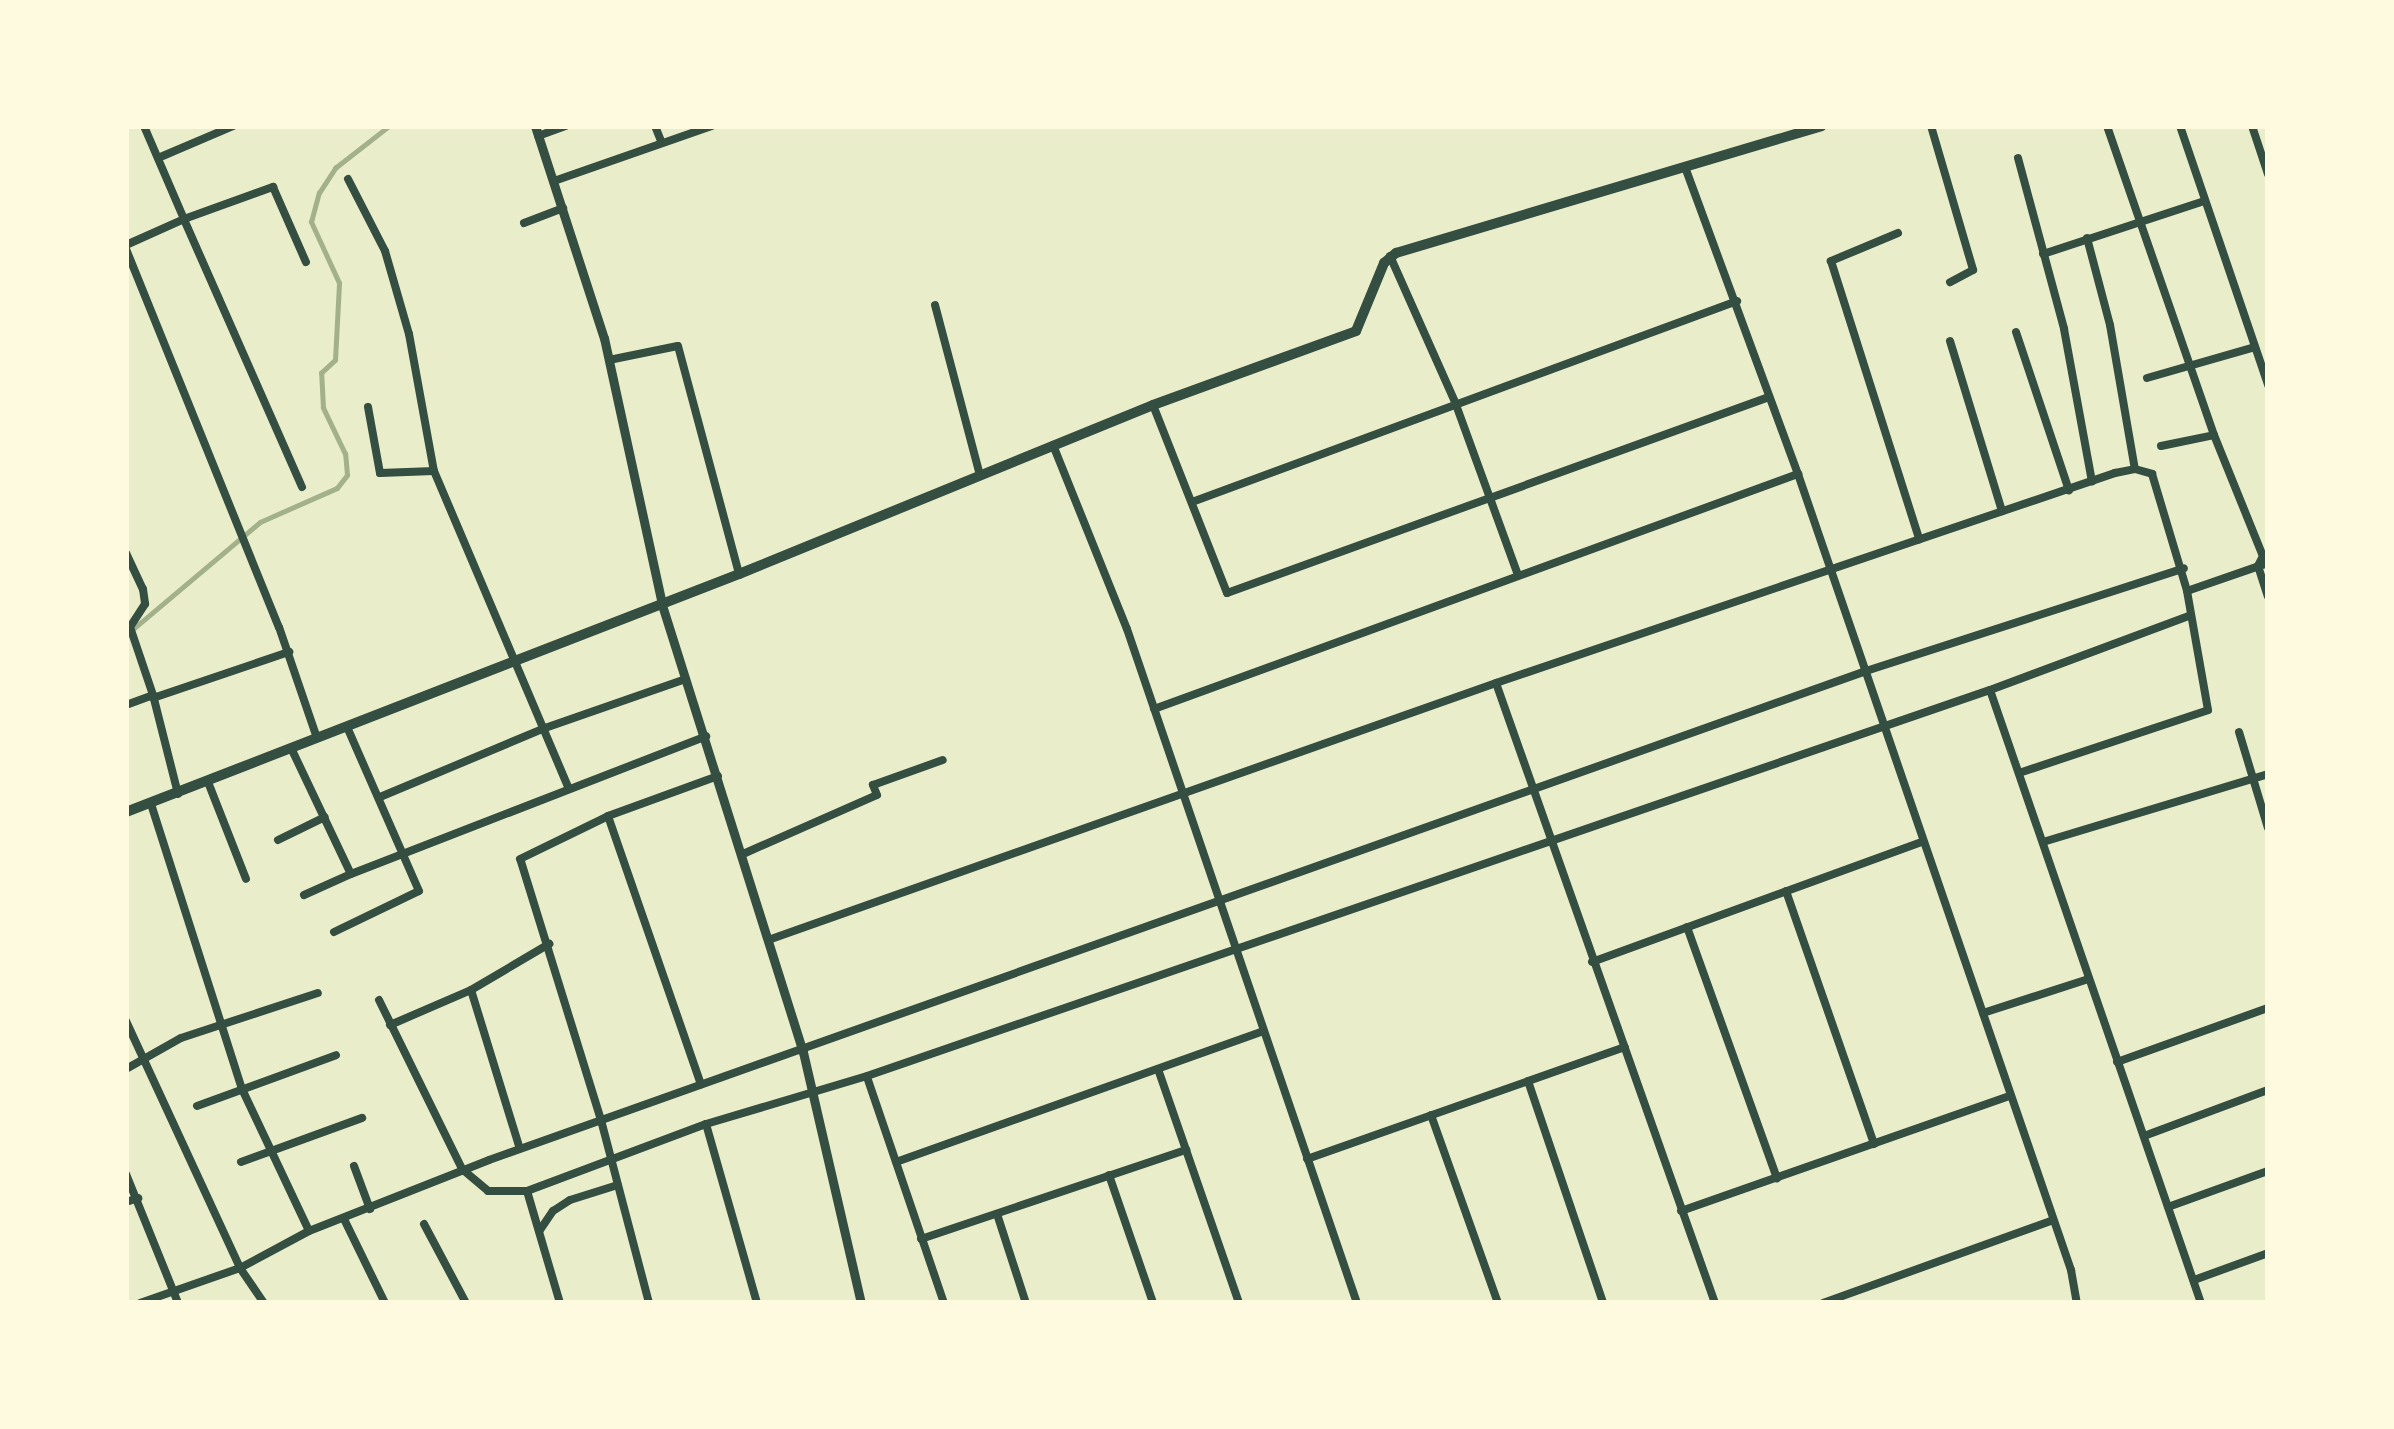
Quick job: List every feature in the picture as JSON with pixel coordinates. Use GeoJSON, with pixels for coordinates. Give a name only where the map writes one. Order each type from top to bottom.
{"type":"FeatureCollection","features":[{"type":"Feature","properties":{"kind":"main road"},"geometry":{"type":"LineString","coordinates":[[126,812],[662,605],[1153,405],[1356,331],[1390,256],[1821,126]]}},
{"type":"Feature","properties":{"kind":"street"},"geometry":{"type":"LineString","coordinates":[[144,126],[302,488]]}},
{"type":"Feature","properties":{"kind":"street"},"geometry":{"type":"LineString","coordinates":[[158,158],[233,126]]}},
{"type":"Feature","properties":{"kind":"street"},"geometry":{"type":"LineString","coordinates":[[566,126],[536,131],[609,360],[662,605],[803,1052],[861,1303]]}},
{"type":"Feature","properties":{"kind":"street"},"geometry":{"type":"LineString","coordinates":[[655,126],[662,143]]}},
{"type":"Feature","properties":{"kind":"street"},"geometry":{"type":"LineString","coordinates":[[554,181],[712,126]]}},
{"type":"Feature","properties":{"kind":"street"},"geometry":{"type":"LineString","coordinates":[[1931,126],[1973,270],[1949,282]]}},
{"type":"Feature","properties":{"kind":"street"},"geometry":{"type":"LineString","coordinates":[[2108,126],[2214,435],[2263,556],[2268,596]]}},
{"type":"Feature","properties":{"kind":"street"},"geometry":{"type":"LineString","coordinates":[[2180,126],[2268,386]]}},
{"type":"Feature","properties":{"kind":"street"},"geometry":{"type":"LineString","coordinates":[[2252,126],[2268,174]]}},
{"type":"Feature","properties":{"kind":"street"},"geometry":{"type":"LineString","coordinates":[[2018,158],[2064,328],[2092,481]]}},
{"type":"Feature","properties":{"kind":"street"},"geometry":{"type":"LineString","coordinates":[[1685,167],[1737,301],[1866,671],[2071,1270],[2077,1303]]}},
{"type":"Feature","properties":{"kind":"street"},"geometry":{"type":"LineString","coordinates":[[348,179],[385,251],[409,334],[434,471],[568,786]]}},
{"type":"Feature","properties":{"kind":"street"},"geometry":{"type":"LineString","coordinates":[[306,262],[273,187],[184,219],[126,247],[289,652],[317,740]]}},
{"type":"Feature","properties":{"kind":"street"},"geometry":{"type":"LineString","coordinates":[[2043,254],[2204,201]]}},
{"type":"Feature","properties":{"kind":"street"},"geometry":{"type":"LineString","coordinates":[[524,223],[564,208]]}},
{"type":"Feature","properties":{"kind":"street"},"geometry":{"type":"LineString","coordinates":[[1898,233],[1831,261],[1919,539]]}},
{"type":"Feature","properties":{"kind":"street"},"geometry":{"type":"LineString","coordinates":[[2087,238],[2110,325],[2135,469]]}},
{"type":"Feature","properties":{"kind":"street"},"geometry":{"type":"LineString","coordinates":[[1390,256],[1455,402],[1518,575]]}},
{"type":"Feature","properties":{"kind":"street"},"geometry":{"type":"LineString","coordinates":[[1192,502],[1737,301]]}},
{"type":"Feature","properties":{"kind":"street"},"geometry":{"type":"LineString","coordinates":[[935,305],[980,475]]}},
{"type":"Feature","properties":{"kind":"street"},"geometry":{"type":"LineString","coordinates":[[2016,332],[2069,490]]}},
{"type":"Feature","properties":{"kind":"street"},"geometry":{"type":"LineString","coordinates":[[1950,341],[2002,511]]}},
{"type":"Feature","properties":{"kind":"street"},"geometry":{"type":"LineString","coordinates":[[609,360],[678,346],[739,574]]}},
{"type":"Feature","properties":{"kind":"street"},"geometry":{"type":"LineString","coordinates":[[2147,378],[2256,346]]}},
{"type":"Feature","properties":{"kind":"street"},"geometry":{"type":"LineString","coordinates":[[1153,405],[1228,593],[1769,397]]}},
{"type":"Feature","properties":{"kind":"street"},"geometry":{"type":"LineString","coordinates":[[368,407],[380,473],[434,471]]}},
{"type":"Feature","properties":{"kind":"street"},"geometry":{"type":"LineString","coordinates":[[2161,446],[2214,435]]}},
{"type":"Feature","properties":{"kind":"street"},"geometry":{"type":"LineString","coordinates":[[1052,445],[1154,709],[1357,1303]]}},
{"type":"Feature","properties":{"kind":"street"},"geometry":{"type":"LineString","coordinates":[[771,939],[1829,568],[2092,481],[2135,469],[2152,474],[2184,568],[2207,710],[2019,772]]}},
{"type":"Feature","properties":{"kind":"street"},"geometry":{"type":"LineString","coordinates":[[1154,709],[1798,474]]}},
{"type":"Feature","properties":{"kind":"street"},"geometry":{"type":"LineString","coordinates":[[126,553],[145,604],[130,627],[178,794]]}},
{"type":"Feature","properties":{"kind":"street"},"geometry":{"type":"LineString","coordinates":[[2187,591],[2263,565]]}},
{"type":"Feature","properties":{"kind":"street"},"geometry":{"type":"LineString","coordinates":[[140,1303],[240,1268],[309,1231],[462,1169],[803,1052],[1866,671],[2184,568]]}},
{"type":"Feature","properties":{"kind":"street"},"geometry":{"type":"LineString","coordinates":[[379,1000],[462,1169],[493,1192],[526,1191],[706,1124],[867,1076],[1990,690],[2189,616]]}},
{"type":"Feature","properties":{"kind":"street"},"geometry":{"type":"LineString","coordinates":[[126,705],[289,652]]}},
{"type":"Feature","properties":{"kind":"street"},"geometry":{"type":"LineString","coordinates":[[380,797],[545,728],[686,679]]}},
{"type":"Feature","properties":{"kind":"street"},"geometry":{"type":"LineString","coordinates":[[1496,683],[1715,1303]]}},
{"type":"Feature","properties":{"kind":"street"},"geometry":{"type":"LineString","coordinates":[[1990,690],[2201,1303]]}},
{"type":"Feature","properties":{"kind":"street"},"geometry":{"type":"LineString","coordinates":[[334,932],[419,891],[348,729]]}},
{"type":"Feature","properties":{"kind":"street"},"geometry":{"type":"LineString","coordinates":[[2239,732],[2268,828]]}},
{"type":"Feature","properties":{"kind":"street"},"geometry":{"type":"LineString","coordinates":[[304,895],[568,786],[706,736]]}},
{"type":"Feature","properties":{"kind":"street"},"geometry":{"type":"LineString","coordinates":[[292,750],[351,874]]}},
{"type":"Feature","properties":{"kind":"street"},"geometry":{"type":"LineString","coordinates":[[742,854],[877,795],[873,785],[943,760]]}},
{"type":"Feature","properties":{"kind":"street"},"geometry":{"type":"LineString","coordinates":[[2043,842],[2268,774]]}},
{"type":"Feature","properties":{"kind":"street"},"geometry":{"type":"LineString","coordinates":[[649,1303],[601,1120],[520,859],[608,816],[719,776]]}},
{"type":"Feature","properties":{"kind":"street"},"geometry":{"type":"LineString","coordinates":[[208,782],[246,880]]}},
{"type":"Feature","properties":{"kind":"street"},"geometry":{"type":"LineString","coordinates":[[151,804],[242,1088],[309,1231]]}},
{"type":"Feature","properties":{"kind":"street"},"geometry":{"type":"LineString","coordinates":[[608,816],[700,1084]]}},
{"type":"Feature","properties":{"kind":"street"},"geometry":{"type":"LineString","coordinates":[[278,840],[325,817]]}},
{"type":"Feature","properties":{"kind":"street"},"geometry":{"type":"LineString","coordinates":[[1592,962],[1921,842]]}},
{"type":"Feature","properties":{"kind":"street"},"geometry":{"type":"LineString","coordinates":[[1786,891],[1874,1144]]}},
{"type":"Feature","properties":{"kind":"street"},"geometry":{"type":"LineString","coordinates":[[1687,927],[1777,1178]]}},
{"type":"Feature","properties":{"kind":"street"},"geometry":{"type":"LineString","coordinates":[[390,1024],[471,989],[549,944]]}},
{"type":"Feature","properties":{"kind":"street"},"geometry":{"type":"LineString","coordinates":[[1983,1013],[2088,979]]}},
{"type":"Feature","properties":{"kind":"street"},"geometry":{"type":"LineString","coordinates":[[471,989],[520,1149]]}},
{"type":"Feature","properties":{"kind":"street"},"geometry":{"type":"LineString","coordinates":[[126,1069],[222,1024],[318,993]]}},
{"type":"Feature","properties":{"kind":"street"},"geometry":{"type":"LineString","coordinates":[[2117,1062],[2268,1007]]}},
{"type":"Feature","properties":{"kind":"street"},"geometry":{"type":"LineString","coordinates":[[126,1021],[240,1268],[264,1303]]}},
{"type":"Feature","properties":{"kind":"street"},"geometry":{"type":"LineString","coordinates":[[896,1162],[1262,1032]]}},
{"type":"Feature","properties":{"kind":"street"},"geometry":{"type":"LineString","coordinates":[[1307,1159],[1625,1048]]}},
{"type":"Feature","properties":{"kind":"street"},"geometry":{"type":"LineString","coordinates":[[197,1106],[336,1055]]}},
{"type":"Feature","properties":{"kind":"street"},"geometry":{"type":"LineString","coordinates":[[1158,1069],[1239,1303]]}},
{"type":"Feature","properties":{"kind":"street"},"geometry":{"type":"LineString","coordinates":[[867,1076],[944,1303]]}},
{"type":"Feature","properties":{"kind":"street"},"geometry":{"type":"LineString","coordinates":[[1528,1082],[1603,1303]]}},
{"type":"Feature","properties":{"kind":"street"},"geometry":{"type":"LineString","coordinates":[[2144,1136],[2268,1090]]}},
{"type":"Feature","properties":{"kind":"street"},"geometry":{"type":"LineString","coordinates":[[1681,1211],[2009,1096]]}},
{"type":"Feature","properties":{"kind":"street"},"geometry":{"type":"LineString","coordinates":[[1431,1115],[1498,1303]]}},
{"type":"Feature","properties":{"kind":"street"},"geometry":{"type":"LineString","coordinates":[[241,1162],[362,1118]]}},
{"type":"Feature","properties":{"kind":"street"},"geometry":{"type":"LineString","coordinates":[[706,1124],[757,1303]]}},
{"type":"Feature","properties":{"kind":"street"},"geometry":{"type":"LineString","coordinates":[[922,1239],[1186,1150]]}},
{"type":"Feature","properties":{"kind":"street"},"geometry":{"type":"LineString","coordinates":[[354,1166],[370,1209]]}},
{"type":"Feature","properties":{"kind":"street"},"geometry":{"type":"LineString","coordinates":[[2168,1207],[2268,1171]]}},
{"type":"Feature","properties":{"kind":"street"},"geometry":{"type":"LineString","coordinates":[[126,1174],[178,1303]]}},
{"type":"Feature","properties":{"kind":"street"},"geometry":{"type":"LineString","coordinates":[[1109,1175],[1153,1303]]}},
{"type":"Feature","properties":{"kind":"street"},"geometry":{"type":"LineString","coordinates":[[540,1230],[553,1211],[570,1200],[617,1185]]}},
{"type":"Feature","properties":{"kind":"street"},"geometry":{"type":"LineString","coordinates":[[526,1191],[560,1303]]}},
{"type":"Feature","properties":{"kind":"street"},"geometry":{"type":"LineString","coordinates":[[126,1202],[138,1198]]}},
{"type":"Feature","properties":{"kind":"street"},"geometry":{"type":"LineString","coordinates":[[997,1214],[1026,1303]]}},
{"type":"Feature","properties":{"kind":"street"},"geometry":{"type":"LineString","coordinates":[[344,1219],[385,1303]]}},
{"type":"Feature","properties":{"kind":"street"},"geometry":{"type":"LineString","coordinates":[[1823,1303],[2051,1221]]}},
{"type":"Feature","properties":{"kind":"street"},"geometry":{"type":"LineString","coordinates":[[424,1224],[466,1303]]}},
{"type":"Feature","properties":{"kind":"street"},"geometry":{"type":"LineString","coordinates":[[2194,1280],[2268,1252]]}},
{"type":"Feature","properties":{"kind":"waterway"},"geometry":{"type":"LineString","coordinates":[[126,635],[260,522],[337,488],[347,475],[345,454],[323,408],[321,373],[335,360],[339,283],[311,222],[319,193],[335,168],[389,126]]}}]}
